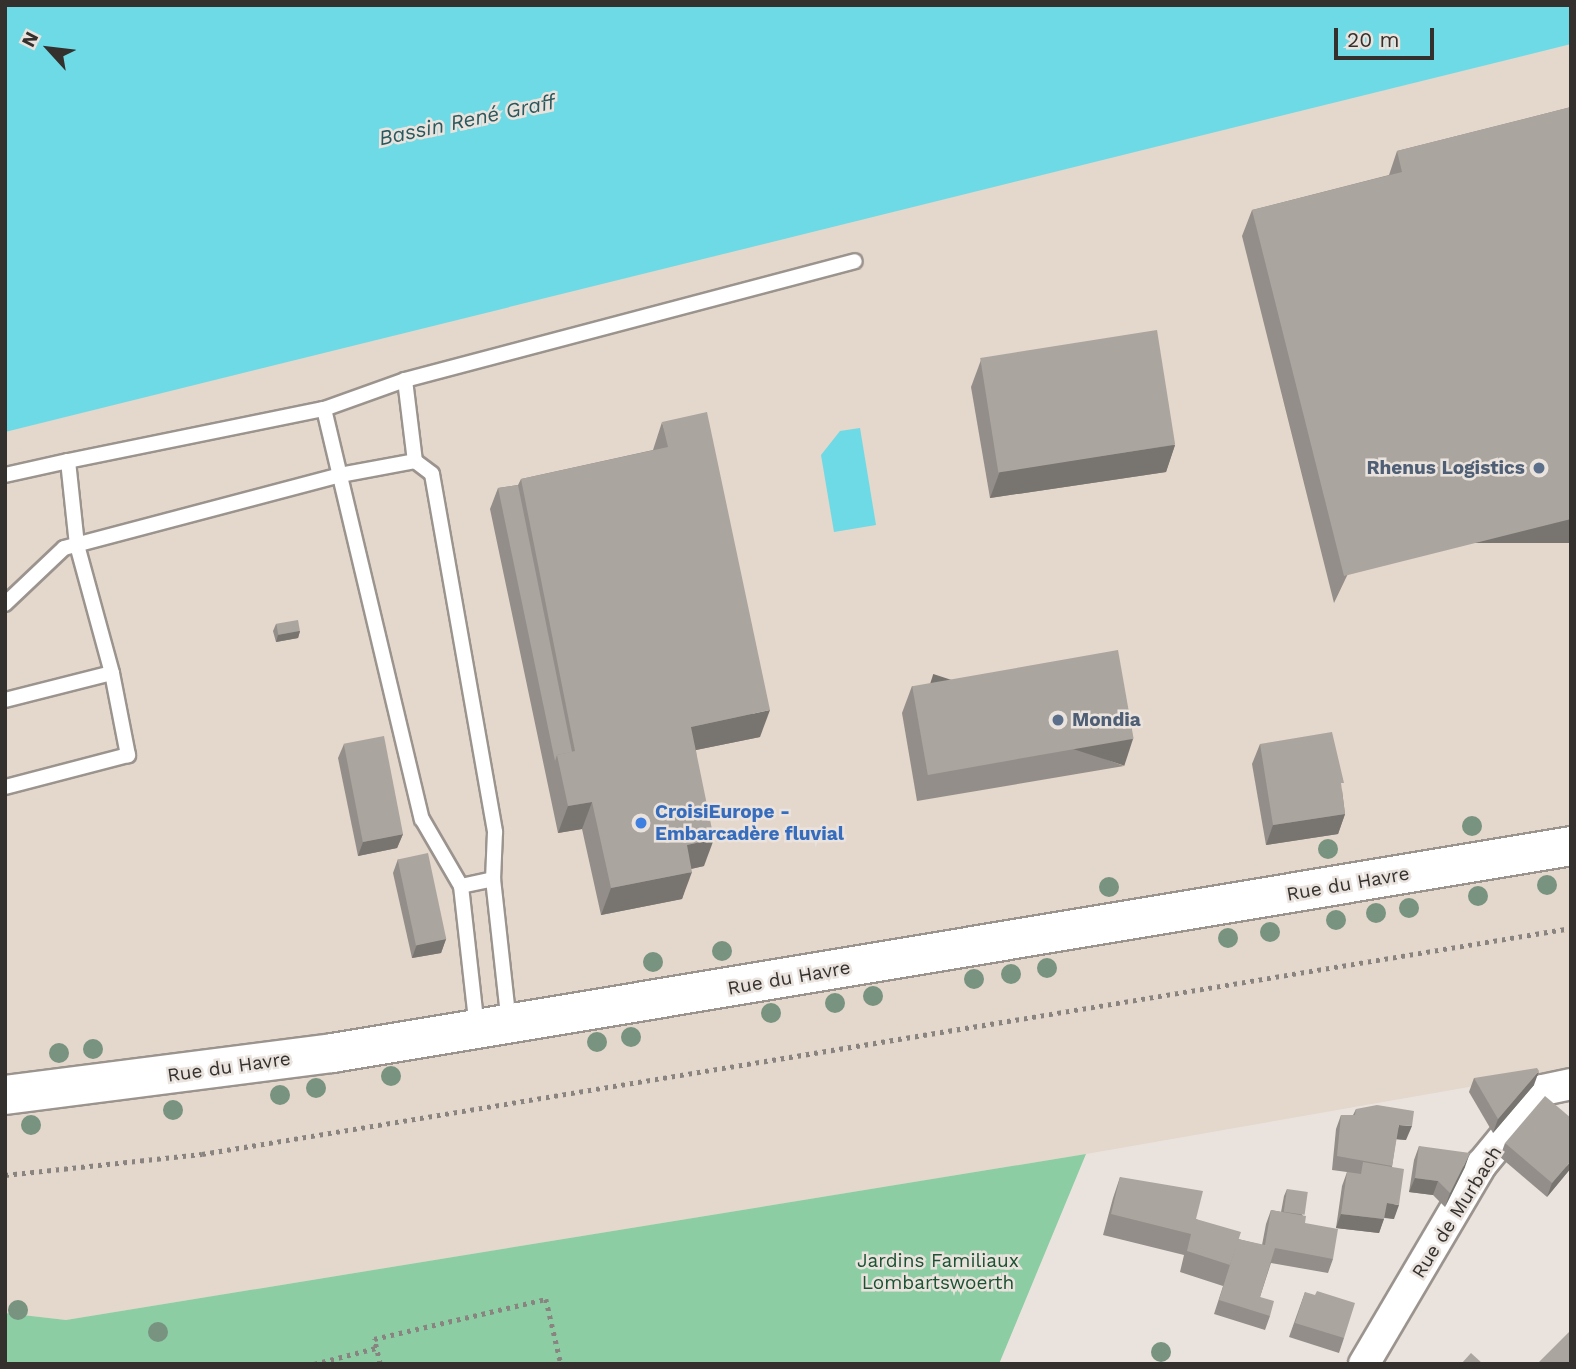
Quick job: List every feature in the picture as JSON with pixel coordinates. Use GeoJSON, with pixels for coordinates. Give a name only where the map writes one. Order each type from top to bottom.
{"type":"FeatureCollection","features":[{"type":"Feature","properties":{"kind":"main road","name":"Rue du Havre"},"geometry":{"type":"LineString","coordinates":[[5,1095],[493,1027],[1571,846]]}},
{"type":"Feature","properties":{"kind":"street","name":"Rue de Murbach"},"geometry":{"type":"LineString","coordinates":[[1364,1364],[1482,1164],[1543,1090],[1571,1084]]}},
{"type":"Feature","properties":{"kind":"lane"},"geometry":{"type":"LineString","coordinates":[[5,475],[324,409],[405,380],[855,261]]}},
{"type":"Feature","properties":{"kind":"lane"},"geometry":{"type":"LineString","coordinates":[[405,380],[415,461],[432,474],[495,832],[493,1027]]}},
{"type":"Feature","properties":{"kind":"lane"},"geometry":{"type":"LineString","coordinates":[[324,409],[422,819],[461,886],[493,1027]]}},
{"type":"Feature","properties":{"kind":"lane"},"geometry":{"type":"LineString","coordinates":[[5,788],[128,755],[112,673],[78,545],[68,461]]}},
{"type":"Feature","properties":{"kind":"lane"},"geometry":{"type":"LineString","coordinates":[[5,604],[64,548],[340,475],[415,461]]}},
{"type":"Feature","properties":{"kind":"lane"},"geometry":{"type":"LineString","coordinates":[[5,700],[112,673]]}},
{"type":"Feature","properties":{"kind":"lane"},"geometry":{"type":"LineString","coordinates":[[461,886],[493,879]]}},
{"type":"Feature","properties":{"kind":"path"},"geometry":{"type":"LineString","coordinates":[[5,1175],[202,1154],[1571,928]]}},
{"type":"Feature","properties":{"kind":"path"},"geometry":{"type":"LineString","coordinates":[[380,1364],[374,1339],[546,1299],[561,1364]]}},
{"type":"Feature","properties":{"kind":"path"},"geometry":{"type":"LineString","coordinates":[[314,1364],[376,1348]]}},
{"type":"Feature","properties":{"kind":"shaded area"},"geometry":{"type":"Polygon","coordinates":[[[5,5],[1571,5],[1571,1069],[1086,1154],[66,1320],[5,1313],[5,5]]]}},
{"type":"Feature","properties":{"kind":"green space","name":"Jardins Familiaux Lombartswoerth"},"geometry":{"type":"Polygon","coordinates":[[[1086,1154],[999,1364],[5,1364],[5,1313],[66,1320],[1086,1154]]]}},
{"type":"Feature","properties":{"kind":"water","name":"Bassin René Graff"},"geometry":{"type":"Polygon","coordinates":[[[5,5],[1571,5],[1571,44],[5,432],[5,5]]]}},
{"type":"Feature","properties":{"kind":"water"},"geometry":{"type":"Polygon","coordinates":[[[860,428],[876,525],[834,532],[821,455],[840,431],[860,428]]]}},
{"type":"Feature","properties":{"kind":"building"},"geometry":{"type":"Polygon","coordinates":[[[1571,107],[1571,519],[1344,576],[1252,210],[1402,172],[1397,151],[1571,107]]]}},
{"type":"Feature","properties":{"kind":"building"},"geometry":{"type":"Polygon","coordinates":[[[1157,330],[1175,445],[998,473],[980,358],[1157,330]]]}},
{"type":"Feature","properties":{"kind":"building"},"geometry":{"type":"Polygon","coordinates":[[[707,412],[770,710],[691,727],[714,839],[687,845],[692,872],[611,888],[592,802],[568,806],[557,755],[575,751],[521,479],[668,447],[662,422],[707,412]]]}},
{"type":"Feature","properties":{"kind":"building"},"geometry":{"type":"Polygon","coordinates":[[[518,485],[572,752],[557,755],[555,761],[498,488],[518,485]]]}},
{"type":"Feature","properties":{"kind":"building"},"geometry":{"type":"Polygon","coordinates":[[[298,620],[300,631],[278,635],[276,624],[298,620]]]}},
{"type":"Feature","properties":{"kind":"building"},"geometry":{"type":"Polygon","coordinates":[[[1118,650],[1134,739],[928,775],[912,686],[1118,650]]]}},
{"type":"Feature","properties":{"kind":"building"},"geometry":{"type":"Polygon","coordinates":[[[1332,732],[1344,783],[1341,783],[1345,814],[1273,825],[1260,744],[1332,732]]]}},
{"type":"Feature","properties":{"kind":"building"},"geometry":{"type":"Polygon","coordinates":[[[384,736],[403,834],[363,842],[344,744],[384,736]]]}},
{"type":"Feature","properties":{"kind":"building"},"geometry":{"type":"Polygon","coordinates":[[[428,853],[446,939],[416,946],[398,859],[428,853]]]}},
{"type":"Feature","properties":{"kind":"building"},"geometry":{"type":"Polygon","coordinates":[[[1537,1068],[1539,1071],[1498,1119],[1474,1078],[1537,1068]]]}},
{"type":"Feature","properties":{"kind":"building"},"geometry":{"type":"Polygon","coordinates":[[[1545,1096],[1571,1118],[1571,1161],[1552,1183],[1505,1143],[1545,1096]]]}},
{"type":"Feature","properties":{"kind":"building"},"geometry":{"type":"Polygon","coordinates":[[[1377,1105],[1414,1111],[1412,1126],[1399,1125],[1392,1166],[1337,1156],[1341,1115],[1355,1115],[1356,1109],[1377,1105]]]}},
{"type":"Feature","properties":{"kind":"building"},"geometry":{"type":"Polygon","coordinates":[[[1419,1146],[1470,1153],[1450,1193],[1438,1181],[1415,1178],[1419,1146]]]}},
{"type":"Feature","properties":{"kind":"building"},"geometry":{"type":"Polygon","coordinates":[[[1363,1162],[1404,1169],[1399,1205],[1387,1203],[1384,1219],[1341,1214],[1347,1172],[1361,1174],[1363,1162]]]}},
{"type":"Feature","properties":{"kind":"building"},"geometry":{"type":"Polygon","coordinates":[[[1120,1177],[1203,1191],[1196,1219],[1241,1232],[1230,1265],[1187,1251],[1191,1234],[1111,1214],[1120,1177]]]}},
{"type":"Feature","properties":{"kind":"building"},"geometry":{"type":"Polygon","coordinates":[[[1287,1189],[1308,1192],[1305,1215],[1284,1212],[1287,1189]]]}},
{"type":"Feature","properties":{"kind":"building"},"geometry":{"type":"Polygon","coordinates":[[[1271,1210],[1306,1216],[1305,1223],[1338,1229],[1333,1259],[1275,1248],[1260,1297],[1274,1301],[1270,1316],[1219,1300],[1238,1239],[1265,1245],[1271,1210]]]}},
{"type":"Feature","properties":{"kind":"building"},"geometry":{"type":"Polygon","coordinates":[[[1317,1291],[1355,1303],[1344,1338],[1295,1323],[1305,1292],[1315,1295],[1317,1291]]]}},
{"type":"Feature","properties":{"kind":"building"},"geometry":{"type":"Polygon","coordinates":[[[1571,1330],[1571,1364],[1537,1364],[1571,1330]]]}},
{"type":"Feature","properties":{"kind":"building"},"geometry":{"type":"Polygon","coordinates":[[[1471,1353],[1483,1364],[1461,1364],[1471,1353]]]}},
{"type":"Feature","properties":{"kind":"place","name":"Rhenus Logistics"},"geometry":{"type":"Point","coordinates":[1539,468]}},
{"type":"Feature","properties":{"kind":"place","name":"Mondia"},"geometry":{"type":"Point","coordinates":[1058,720]}},
{"type":"Feature","properties":{"kind":"place","name":"CroisiEurope - Embarcadère fluvial"},"geometry":{"type":"Point","coordinates":[641,823]}}]}
